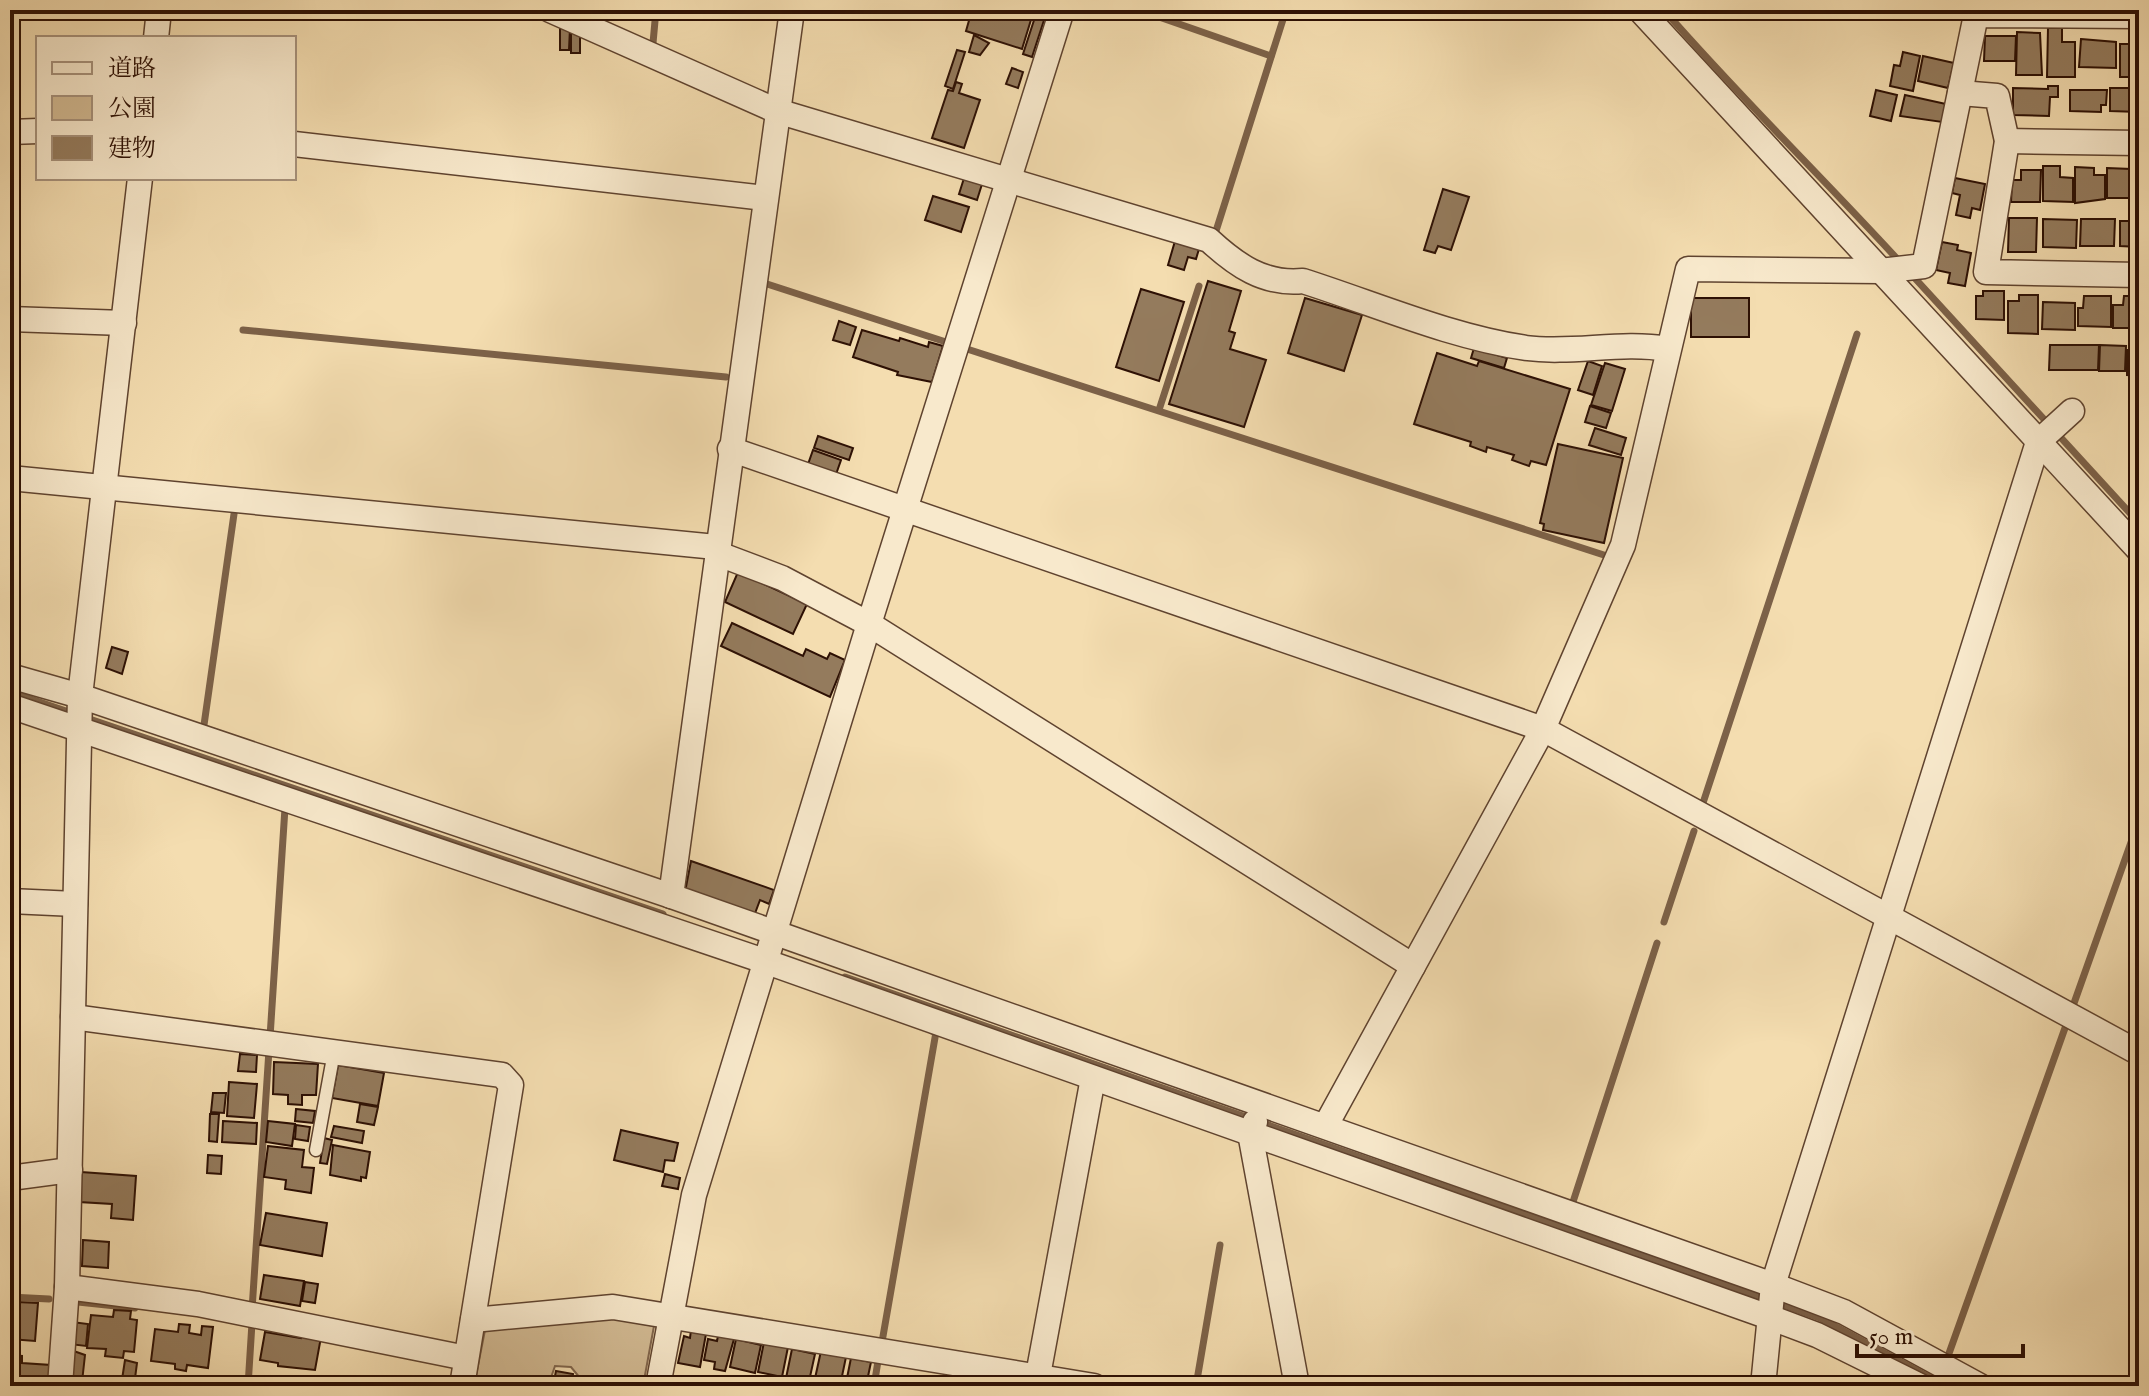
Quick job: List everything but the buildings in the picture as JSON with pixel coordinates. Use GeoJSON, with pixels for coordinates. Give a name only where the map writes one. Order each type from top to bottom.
{"type":"FeatureCollection","features":[{"type":"Feature","properties":{"kind":"street"},"geometry":{"type":"LineString","coordinates":[[156,36],[159,10]]}},
{"type":"Feature","properties":{"kind":"street"},"geometry":{"type":"LineString","coordinates":[[550,10],[777,111],[1209,240],[1238,266],[1283,283],[1303,281],[1487,340],[1529,348],[1647,345],[1667,349]]}},
{"type":"Feature","properties":{"kind":"street"},"geometry":{"type":"LineString","coordinates":[[671,896],[792,10]]}},
{"type":"Feature","properties":{"kind":"street"},"geometry":{"type":"LineString","coordinates":[[658,1386],[694,1195],[905,507],[1062,10]]}},
{"type":"Feature","properties":{"kind":"street"},"geometry":{"type":"LineString","coordinates":[[1640,10],[2041,439],[2139,550]]}},
{"type":"Feature","properties":{"kind":"street"},"geometry":{"type":"LineString","coordinates":[[1326,1125],[1543,729],[1623,545],[1688,269],[1884,271],[1924,266],[1976,15],[2139,16]]}},
{"type":"Feature","properties":{"kind":"street"},"geometry":{"type":"LineString","coordinates":[[1960,93],[1997,96],[2007,141],[1986,272],[2139,275]]}},
{"type":"Feature","properties":{"kind":"street"},"geometry":{"type":"LineString","coordinates":[[10,132],[36,131]]}},
{"type":"Feature","properties":{"kind":"street"},"geometry":{"type":"LineString","coordinates":[[2007,141],[2139,143]]}},
{"type":"Feature","properties":{"kind":"street"},"geometry":{"type":"LineString","coordinates":[[296,144],[765,198]]}},
{"type":"Feature","properties":{"kind":"street"},"geometry":{"type":"LineString","coordinates":[[60,1386],[67,1287],[80,713],[140,180]]}},
{"type":"Feature","properties":{"kind":"street"},"geometry":{"type":"LineString","coordinates":[[10,319],[124,323]]}},
{"type":"Feature","properties":{"kind":"street"},"geometry":{"type":"LineString","coordinates":[[1763,1386],[1771,1301],[1889,917],[2041,439],[2069,414]]}},
{"type":"Feature","properties":{"kind":"street"},"geometry":{"type":"LineString","coordinates":[[730,449],[1543,729],[2139,1053]]}},
{"type":"Feature","properties":{"kind":"street"},"geometry":{"type":"LineString","coordinates":[[10,478],[106,485],[716,550],[782,578],[869,624],[1413,966]]}},
{"type":"Feature","properties":{"kind":"street"},"geometry":{"type":"LineString","coordinates":[[10,676],[80,713],[769,947],[1771,1301],[1844,1312],[1980,1386]]}},
{"type":"Feature","properties":{"kind":"street"},"geometry":{"type":"LineString","coordinates":[[10,706],[80,713],[671,896],[769,947],[1093,1078],[1256,1118],[1326,1125],[1771,1301],[1817,1335],[1920,1386]]}},
{"type":"Feature","properties":{"kind":"street"},"geometry":{"type":"LineString","coordinates":[[10,901],[75,904]]}},
{"type":"Feature","properties":{"kind":"street"},"geometry":{"type":"LineString","coordinates":[[73,1017],[502,1075],[511,1085],[462,1386]]}},
{"type":"Feature","properties":{"kind":"street"},"geometry":{"type":"LineString","coordinates":[[1037,1382],[1093,1078]]}},
{"type":"Feature","properties":{"kind":"street"},"geometry":{"type":"LineString","coordinates":[[1256,1118],[1297,1386]]}},
{"type":"Feature","properties":{"kind":"street"},"geometry":{"type":"LineString","coordinates":[[10,1178],[70,1170]]}},
{"type":"Feature","properties":{"kind":"street"},"geometry":{"type":"LineString","coordinates":[[67,1287],[198,1304],[466,1358]]}},
{"type":"Feature","properties":{"kind":"street"},"geometry":{"type":"LineString","coordinates":[[473,1320],[613,1307],[1037,1382],[1094,1386]]}},
{"type":"Feature","properties":{"kind":"lane"},"geometry":{"type":"LineString","coordinates":[[316,1150],[334,1052]]}},
{"type":"Feature","properties":{"kind":"green space"},"geometry":{"type":"Polygon","coordinates":[[[612,1318],[654,1326],[643,1386],[576,1386],[580,1378],[571,1367],[555,1366],[548,1386],[474,1386],[485,1330],[612,1318]]]}},
{"type":"Feature","properties":{"kind":"waterway"},"geometry":{"type":"LineString","coordinates":[[653,43],[656,10]]}},
{"type":"Feature","properties":{"kind":"waterway"},"geometry":{"type":"LineString","coordinates":[[1139,10],[1271,56]]}},
{"type":"Feature","properties":{"kind":"waterway"},"geometry":{"type":"LineString","coordinates":[[1216,231],[1286,10]]}},
{"type":"Feature","properties":{"kind":"waterway"},"geometry":{"type":"LineString","coordinates":[[1664,10],[1900,262]]}},
{"type":"Feature","properties":{"kind":"waterway"},"geometry":{"type":"LineString","coordinates":[[1911,274],[2139,523]]}},
{"type":"Feature","properties":{"kind":"waterway"},"geometry":{"type":"LineString","coordinates":[[764,283],[946,342]]}},
{"type":"Feature","properties":{"kind":"waterway"},"geometry":{"type":"LineString","coordinates":[[1159,410],[1199,286]]}},
{"type":"Feature","properties":{"kind":"waterway"},"geometry":{"type":"LineString","coordinates":[[243,330],[726,377]]}},
{"type":"Feature","properties":{"kind":"waterway"},"geometry":{"type":"LineString","coordinates":[[1703,803],[1857,334]]}},
{"type":"Feature","properties":{"kind":"waterway"},"geometry":{"type":"LineString","coordinates":[[967,349],[1607,556]]}},
{"type":"Feature","properties":{"kind":"waterway"},"geometry":{"type":"LineString","coordinates":[[203,732],[235,507]]}},
{"type":"Feature","properties":{"kind":"waterway"},"geometry":{"type":"LineString","coordinates":[[10,692],[663,914]]}},
{"type":"Feature","properties":{"kind":"waterway"},"geometry":{"type":"LineString","coordinates":[[270,1037],[285,808]]}},
{"type":"Feature","properties":{"kind":"waterway"},"geometry":{"type":"LineString","coordinates":[[2073,1006],[2139,820]]}},
{"type":"Feature","properties":{"kind":"waterway"},"geometry":{"type":"LineString","coordinates":[[1664,922],[1694,831]]}},
{"type":"Feature","properties":{"kind":"waterway"},"geometry":{"type":"LineString","coordinates":[[1576,1206],[1572,1205],[1657,943]]}},
{"type":"Feature","properties":{"kind":"waterway"},"geometry":{"type":"LineString","coordinates":[[845,977],[1766,1299]]}},
{"type":"Feature","properties":{"kind":"waterway"},"geometry":{"type":"LineString","coordinates":[[1947,1359],[2065,1028]]}},
{"type":"Feature","properties":{"kind":"waterway"},"geometry":{"type":"LineString","coordinates":[[882,1342],[936,1032],[932,1031]]}},
{"type":"Feature","properties":{"kind":"waterway"},"geometry":{"type":"LineString","coordinates":[[252,1310],[269,1050]]}},
{"type":"Feature","properties":{"kind":"waterway"},"geometry":{"type":"LineString","coordinates":[[1196,1386],[1220,1245]]}},
{"type":"Feature","properties":{"kind":"waterway"},"geometry":{"type":"LineString","coordinates":[[10,1297],[49,1299]]}},
{"type":"Feature","properties":{"kind":"waterway"},"geometry":{"type":"LineString","coordinates":[[78,1302],[135,1308]]}},
{"type":"Feature","properties":{"kind":"waterway"},"geometry":{"type":"LineString","coordinates":[[1778,1303],[1820,1318],[1945,1386]]}},
{"type":"Feature","properties":{"kind":"waterway"},"geometry":{"type":"LineString","coordinates":[[248,1386],[252,1323]]}},
{"type":"Feature","properties":{"kind":"waterway"},"geometry":{"type":"LineString","coordinates":[[874,1386],[878,1361]]}},
{"type":"Feature","properties":{"kind":"waterway"},"geometry":{"type":"LineString","coordinates":[[1097,1378],[1142,1386]]}}]}
